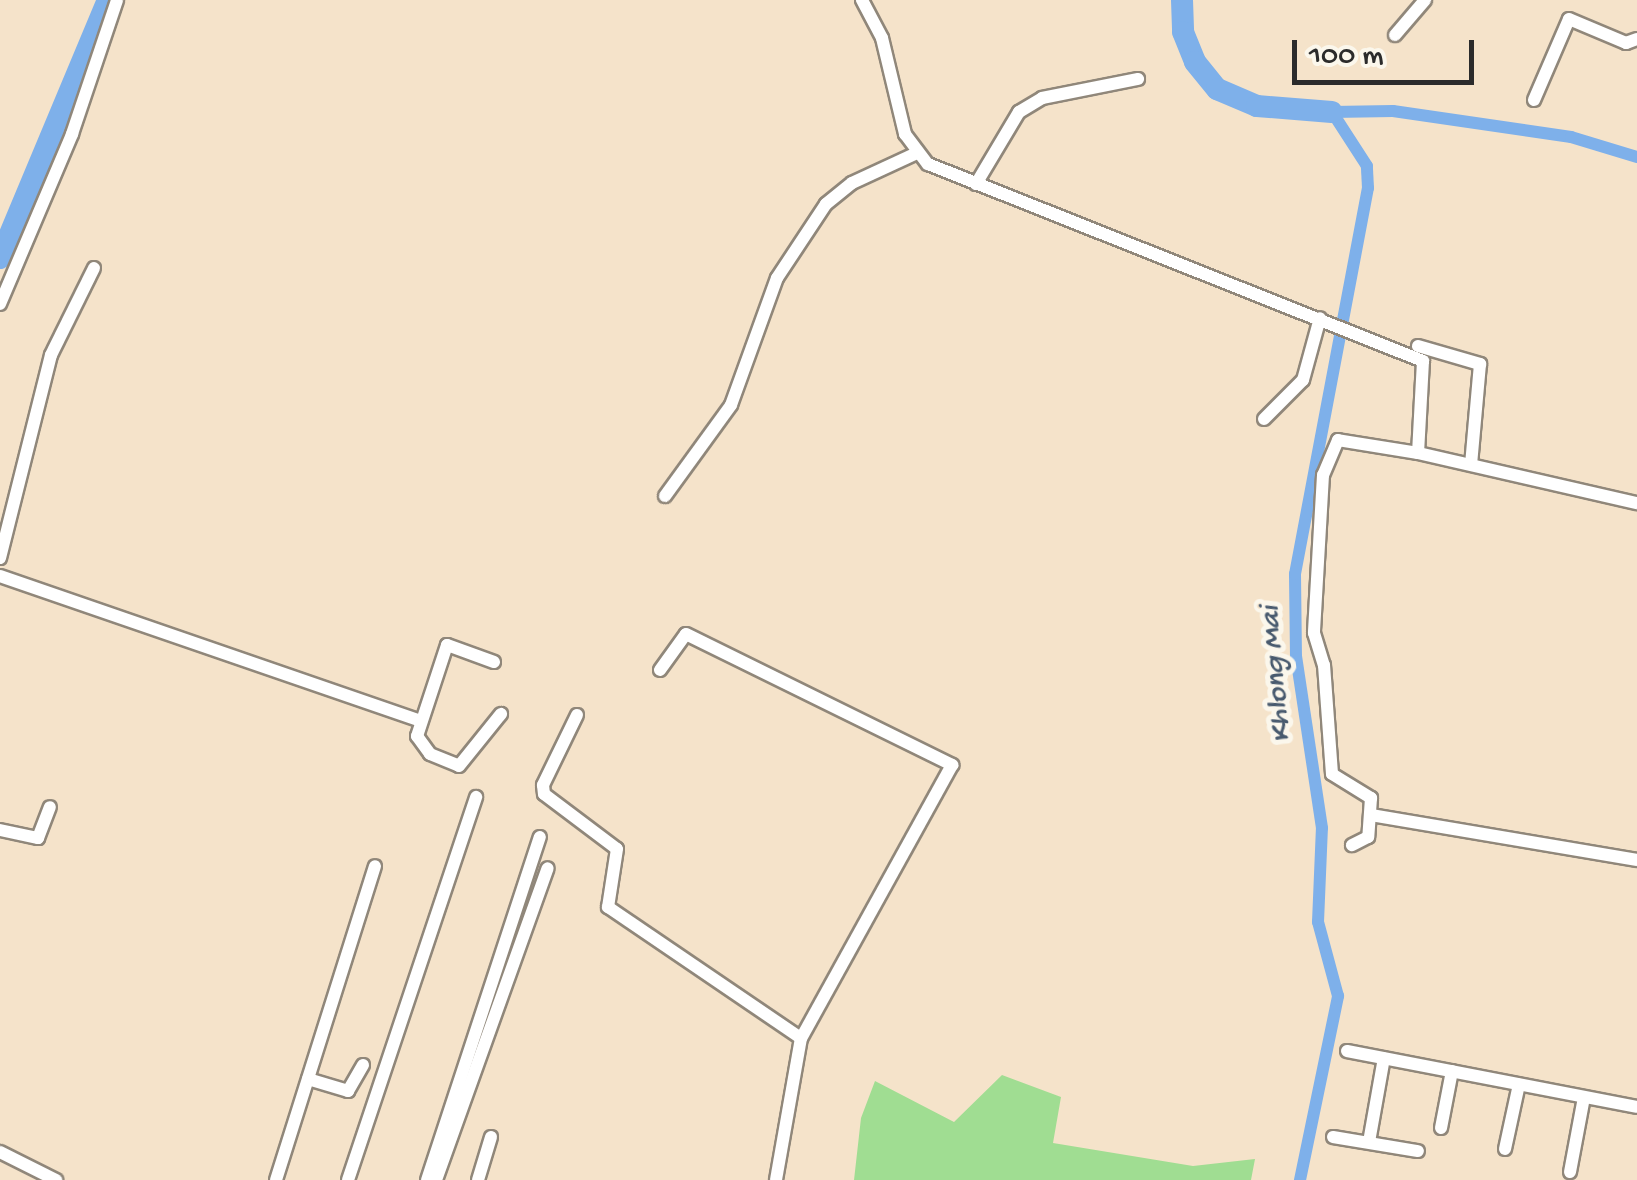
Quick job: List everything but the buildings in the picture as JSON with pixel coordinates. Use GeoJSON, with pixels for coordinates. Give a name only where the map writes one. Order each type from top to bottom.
{"type":"FeatureCollection","features":[{"type":"Feature","properties":{"kind":"street"},"geometry":{"type":"LineString","coordinates":[[0,304],[72,134],[117,0]]}},
{"type":"Feature","properties":{"kind":"street"},"geometry":{"type":"LineString","coordinates":[[862,0],[882,38],[912,144],[936,170],[1353,330],[1422,361],[1418,453]]}},
{"type":"Feature","properties":{"kind":"street"},"geometry":{"type":"LineString","coordinates":[[1395,35],[1425,0]]}},
{"type":"Feature","properties":{"kind":"street"},"geometry":{"type":"LineString","coordinates":[[1534,100],[1570,19],[1626,43],[1637,39]]}},
{"type":"Feature","properties":{"kind":"street"},"geometry":{"type":"LineString","coordinates":[[976,184],[1019,112],[1042,98],[1138,79]]}},
{"type":"Feature","properties":{"kind":"street"},"geometry":{"type":"LineString","coordinates":[[665,496],[731,405],[777,278],[826,204],[912,144]]}},
{"type":"Feature","properties":{"kind":"street"},"geometry":{"type":"LineString","coordinates":[[0,558],[51,355],[94,268]]}},
{"type":"Feature","properties":{"kind":"street"},"geometry":{"type":"LineString","coordinates":[[1264,419],[1304,380],[1326,320]]}},
{"type":"Feature","properties":{"kind":"street"},"geometry":{"type":"LineString","coordinates":[[1418,346],[1480,364],[1472,465]]}},
{"type":"Feature","properties":{"kind":"street"},"geometry":{"type":"LineString","coordinates":[[1352,844],[1368,838],[1371,815],[1366,790],[1332,774],[1324,665],[1314,633],[1323,475],[1338,440],[1418,453],[1637,503]]}},
{"type":"Feature","properties":{"kind":"street"},"geometry":{"type":"LineString","coordinates":[[0,576],[420,721]]}},
{"type":"Feature","properties":{"kind":"street"},"geometry":{"type":"LineString","coordinates":[[660,670],[686,634],[952,765],[801,1038],[776,1180]]}},
{"type":"Feature","properties":{"kind":"street"},"geometry":{"type":"LineString","coordinates":[[494,662],[448,646],[420,721],[422,748],[460,766],[502,714]]}},
{"type":"Feature","properties":{"kind":"street"},"geometry":{"type":"LineString","coordinates":[[577,715],[542,785],[544,794],[617,849],[608,907],[801,1038]]}},
{"type":"Feature","properties":{"kind":"street"},"geometry":{"type":"LineString","coordinates":[[348,1180],[476,797]]}},
{"type":"Feature","properties":{"kind":"street"},"geometry":{"type":"LineString","coordinates":[[0,830],[38,838],[50,806]]}},
{"type":"Feature","properties":{"kind":"street"},"geometry":{"type":"LineString","coordinates":[[1371,815],[1637,860]]}},
{"type":"Feature","properties":{"kind":"street"},"geometry":{"type":"LineString","coordinates":[[426,1180],[540,838]]}},
{"type":"Feature","properties":{"kind":"street"},"geometry":{"type":"LineString","coordinates":[[276,1180],[375,866]]}},
{"type":"Feature","properties":{"kind":"street"},"geometry":{"type":"LineString","coordinates":[[436,1180],[548,868]]}},
{"type":"Feature","properties":{"kind":"street"},"geometry":{"type":"LineString","coordinates":[[1346,1051],[1637,1107]]}},
{"type":"Feature","properties":{"kind":"street"},"geometry":{"type":"LineString","coordinates":[[1369,1142],[1384,1058]]}},
{"type":"Feature","properties":{"kind":"street"},"geometry":{"type":"LineString","coordinates":[[308,1079],[348,1091],[363,1065]]}},
{"type":"Feature","properties":{"kind":"street"},"geometry":{"type":"LineString","coordinates":[[1440,1128],[1452,1071]]}},
{"type":"Feature","properties":{"kind":"street"},"geometry":{"type":"LineString","coordinates":[[1505,1149],[1519,1084]]}},
{"type":"Feature","properties":{"kind":"street"},"geometry":{"type":"LineString","coordinates":[[1570,1172],[1584,1097]]}},
{"type":"Feature","properties":{"kind":"street"},"geometry":{"type":"LineString","coordinates":[[478,1180],[491,1137]]}},
{"type":"Feature","properties":{"kind":"street"},"geometry":{"type":"LineString","coordinates":[[1334,1137],[1418,1151]]}},
{"type":"Feature","properties":{"kind":"street"},"geometry":{"type":"LineString","coordinates":[[0,1152],[53,1179]]}},
{"type":"Feature","properties":{"kind":"green space"},"geometry":{"type":"Polygon","coordinates":[[[1002,1075],[1061,1097],[1053,1143],[1193,1166],[1255,1159],[1251,1180],[854,1180],[861,1118],[875,1081],[954,1122],[1002,1075]]]}},
{"type":"Feature","properties":{"kind":"waterway"},"geometry":{"type":"LineString","coordinates":[[0,258],[108,0]]}},
{"type":"Feature","properties":{"kind":"waterway"},"geometry":{"type":"LineString","coordinates":[[1182,0],[1183,32],[1195,62],[1217,89],[1257,106],[1332,112]]}},
{"type":"Feature","properties":{"kind":"waterway","name":"Khlong Mai"},"geometry":{"type":"LineString","coordinates":[[1300,1180],[1338,996],[1318,922],[1322,828],[1296,657],[1295,574],[1368,188],[1367,166],[1332,112],[1393,111],[1571,137],[1637,157]]}}]}
